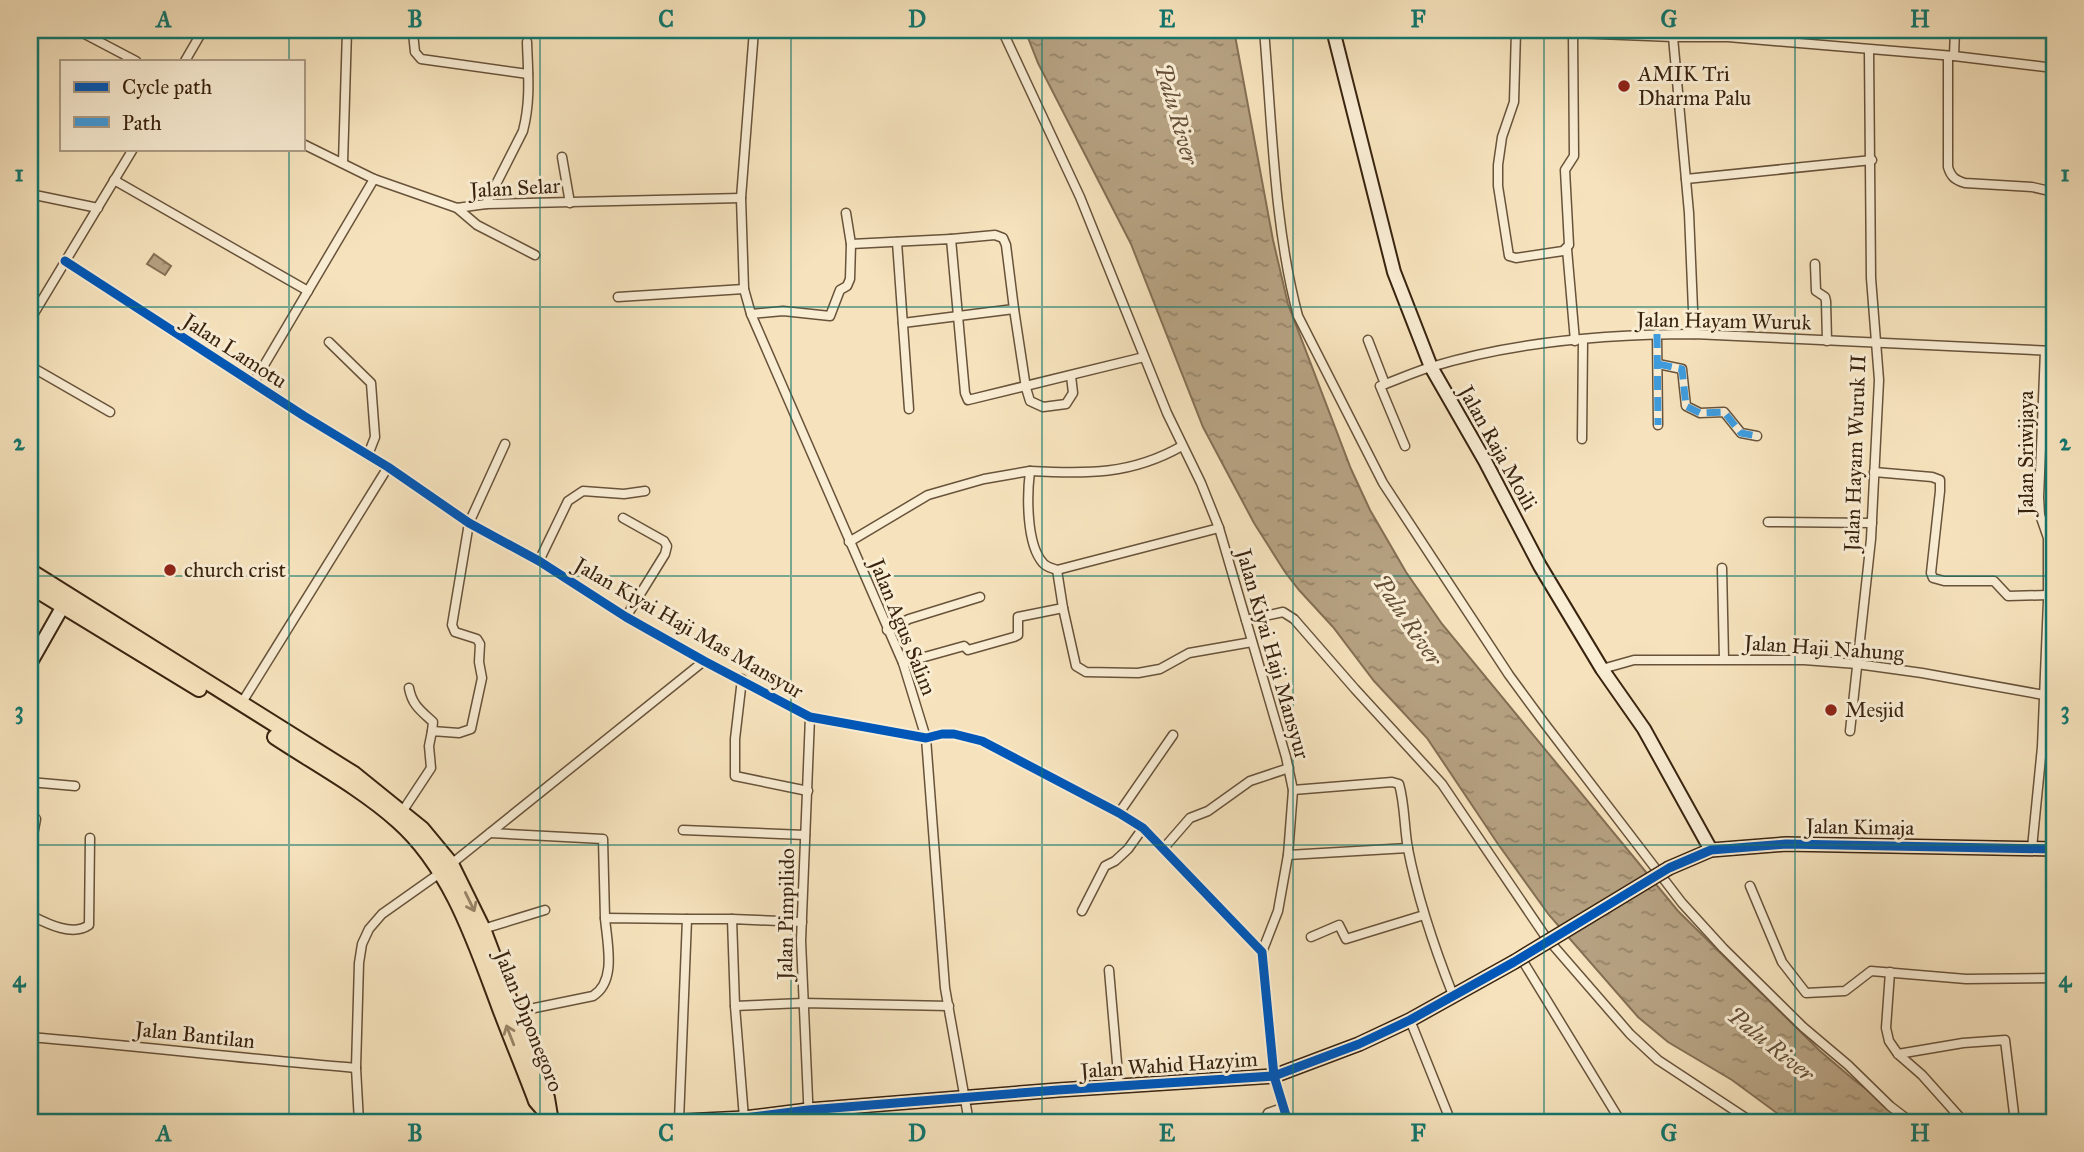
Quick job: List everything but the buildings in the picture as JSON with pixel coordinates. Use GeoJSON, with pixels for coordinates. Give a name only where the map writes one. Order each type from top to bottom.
{"type":"FeatureCollection","features":[{"type":"Feature","properties":{"kind":"highway","name":"Jalan Diponegoro"},"geometry":{"type":"LineString","coordinates":[[30,571],[354,774],[422,829],[483,929],[547,1098],[551,1120]]}},
{"type":"Feature","properties":{"kind":"highway","name":"Jalan Diponegoro"},"geometry":{"type":"LineString","coordinates":[[30,586],[238,713],[378,805],[412,835],[445,869],[536,1101],[551,1120]]}},
{"type":"Feature","properties":{"kind":"street"},"geometry":{"type":"LineString","coordinates":[[77,30],[134,60]]}},
{"type":"Feature","properties":{"kind":"street"},"geometry":{"type":"LineString","coordinates":[[186,60],[203,30]]}},
{"type":"Feature","properties":{"kind":"street"},"geometry":{"type":"LineString","coordinates":[[343,163],[346,30]]}},
{"type":"Feature","properties":{"kind":"street","name":"Jalan Agus Salim"},"geometry":{"type":"LineString","coordinates":[[754,30],[741,198],[744,289],[751,314],[903,663],[926,738],[945,988],[970,1122]]}},
{"type":"Feature","properties":{"kind":"street"},"geometry":{"type":"LineString","coordinates":[[1002,30],[1080,197],[1144,357],[1219,528]]}},
{"type":"Feature","properties":{"kind":"street"},"geometry":{"type":"LineString","coordinates":[[1264,30],[1284,252],[1292,296],[1298,316],[1354,429],[1384,482],[1517,685],[1682,903],[1769,994],[1890,1106],[1911,1122]]}},
{"type":"Feature","properties":{"kind":"street"},"geometry":{"type":"LineString","coordinates":[[1333,30],[1349,30]]}},
{"type":"Feature","properties":{"kind":"street","name":"Jalan Raja Moili"},"geometry":{"type":"LineString","coordinates":[[1333,30],[1394,272],[1431,367],[1540,566],[1602,668],[1644,729],[1711,850]]}},
{"type":"Feature","properties":{"kind":"street"},"geometry":{"type":"LineString","coordinates":[[1500,30],[1728,37],[1951,56],[2054,68]]}},
{"type":"Feature","properties":{"kind":"street"},"geometry":{"type":"LineString","coordinates":[[1955,30],[1951,56],[1950,175],[1956,181],[1965,183],[2032,187],[2054,192]]}},
{"type":"Feature","properties":{"kind":"street"},"geometry":{"type":"LineString","coordinates":[[1516,31],[1514,102],[1502,137],[1498,165],[1498,186],[1506,244],[1509,256],[1516,258],[1567,249]]}},
{"type":"Feature","properties":{"kind":"street"},"geometry":{"type":"LineString","coordinates":[[413,33],[415,52],[421,59],[528,74]]}},
{"type":"Feature","properties":{"kind":"street"},"geometry":{"type":"LineString","coordinates":[[1573,34],[1574,156],[1565,170],[1570,237],[1567,249],[1579,340],[1582,439]]}},
{"type":"Feature","properties":{"kind":"street"},"geometry":{"type":"LineString","coordinates":[[1673,37],[1686,179],[1694,334]]}},
{"type":"Feature","properties":{"kind":"street"},"geometry":{"type":"LineString","coordinates":[[486,204],[523,131],[529,104],[527,42]]}},
{"type":"Feature","properties":{"kind":"street","name":"Jalan Hayam Wuruk II"},"geometry":{"type":"LineString","coordinates":[[1850,731],[1872,523],[1879,380],[1871,278],[1869,51]]}},
{"type":"Feature","properties":{"kind":"street","name":"Jalan Selar"},"geometry":{"type":"LineString","coordinates":[[304,144],[374,178],[457,208],[486,204],[741,198]]}},
{"type":"Feature","properties":{"kind":"street"},"geometry":{"type":"LineString","coordinates":[[30,320],[132,150]]}},
{"type":"Feature","properties":{"kind":"street"},"geometry":{"type":"LineString","coordinates":[[562,158],[570,202]]}},
{"type":"Feature","properties":{"kind":"street"},"geometry":{"type":"LineString","coordinates":[[1686,179],[1872,160]]}},
{"type":"Feature","properties":{"kind":"street"},"geometry":{"type":"LineString","coordinates":[[253,384],[374,178]]}},
{"type":"Feature","properties":{"kind":"street"},"geometry":{"type":"LineString","coordinates":[[114,180],[308,291]]}},
{"type":"Feature","properties":{"kind":"street"},"geometry":{"type":"LineString","coordinates":[[30,194],[98,208]]}},
{"type":"Feature","properties":{"kind":"street"},"geometry":{"type":"LineString","coordinates":[[457,208],[477,225],[535,255]]}},
{"type":"Feature","properties":{"kind":"street"},"geometry":{"type":"LineString","coordinates":[[751,314],[783,311],[830,316],[840,290],[849,283],[851,244],[846,213]]}},
{"type":"Feature","properties":{"kind":"street"},"geometry":{"type":"LineString","coordinates":[[851,244],[995,236],[1003,238],[1030,401],[1043,407],[1059,406],[1070,401],[1073,396],[1071,376]]}},
{"type":"Feature","properties":{"kind":"street"},"geometry":{"type":"LineString","coordinates":[[951,239],[966,399],[974,400],[1026,388],[1144,357]]}},
{"type":"Feature","properties":{"kind":"street"},"geometry":{"type":"LineString","coordinates":[[897,242],[909,409]]}},
{"type":"Feature","properties":{"kind":"street","name":"Jalan Lamotu"},"geometry":{"type":"LineString","coordinates":[[65,261],[253,384],[388,467]]}},
{"type":"Feature","properties":{"kind":"street"},"geometry":{"type":"LineString","coordinates":[[1815,264],[1816,291],[1825,296],[1826,301],[1827,341]]}},
{"type":"Feature","properties":{"kind":"street"},"geometry":{"type":"LineString","coordinates":[[618,297],[744,289]]}},
{"type":"Feature","properties":{"kind":"street"},"geometry":{"type":"LineString","coordinates":[[902,323],[1014,309]]}},
{"type":"Feature","properties":{"kind":"street"},"geometry":{"type":"LineString","coordinates":[[1657,334],[1658,425]]}},
{"type":"Feature","properties":{"kind":"street","name":"Jalan Hayam Wuruk"},"geometry":{"type":"LineString","coordinates":[[1385,384],[1431,367],[1490,353],[1579,340],[1657,334],[2050,351]]}},
{"type":"Feature","properties":{"kind":"street"},"geometry":{"type":"LineString","coordinates":[[1368,340],[1385,384],[1380,386],[1405,446]]}},
{"type":"Feature","properties":{"kind":"street"},"geometry":{"type":"LineString","coordinates":[[329,342],[371,383],[375,438],[368,455]]}},
{"type":"Feature","properties":{"kind":"street","name":"Jalan Sriwijaya"},"geometry":{"type":"LineString","coordinates":[[2032,848],[2042,747],[2051,538],[2040,515],[2039,497],[2050,351]]}},
{"type":"Feature","properties":{"kind":"street"},"geometry":{"type":"LineString","coordinates":[[1658,364],[1682,369],[1686,406],[1700,413],[1724,412],[1741,433],[1757,436]]}},
{"type":"Feature","properties":{"kind":"street"},"geometry":{"type":"LineString","coordinates":[[30,366],[110,412]]}},
{"type":"Feature","properties":{"kind":"street"},"geometry":{"type":"LineString","coordinates":[[432,731],[459,733],[471,729],[481,691],[479,640],[455,632],[452,625],[469,523],[505,444]]}},
{"type":"Feature","properties":{"kind":"street"},"geometry":{"type":"LineString","coordinates":[[849,542],[928,495],[984,479],[1030,471],[1092,474],[1135,467],[1161,458],[1182,446]]}},
{"type":"Feature","properties":{"kind":"street"},"geometry":{"type":"LineString","coordinates":[[241,704],[388,467]]}},
{"type":"Feature","properties":{"kind":"street","name":"Jalan Kiyai Haji Mas Mansyur"},"geometry":{"type":"LineString","coordinates":[[388,467],[469,523],[540,561],[626,617],[810,718],[926,738],[954,734],[982,741],[1122,815],[1141,828],[1163,849],[1262,952]]}},
{"type":"Feature","properties":{"kind":"street"},"geometry":{"type":"LineString","coordinates":[[1030,471],[1028,515],[1037,552],[1045,566],[1057,570],[1076,666],[1086,672],[1118,674],[1160,669],[1189,653],[1252,642]]}},
{"type":"Feature","properties":{"kind":"street"},"geometry":{"type":"LineString","coordinates":[[1874,472],[1940,480],[1931,573],[1933,578],[1944,581],[1994,580],[2008,596],[2048,595]]}},
{"type":"Feature","properties":{"kind":"street"},"geometry":{"type":"LineString","coordinates":[[540,561],[568,501],[576,493],[588,491],[624,494],[645,491]]}},
{"type":"Feature","properties":{"kind":"street"},"geometry":{"type":"LineString","coordinates":[[623,518],[664,541],[667,546],[665,554],[626,617]]}},
{"type":"Feature","properties":{"kind":"street"},"geometry":{"type":"LineString","coordinates":[[1768,522],[1872,523]]}},
{"type":"Feature","properties":{"kind":"street","name":"Jalan Kiyai Haji Mansyur"},"geometry":{"type":"LineString","coordinates":[[1057,570],[1219,528],[1289,768],[1293,790],[1288,855],[1278,911],[1262,952]]}},
{"type":"Feature","properties":{"kind":"street"},"geometry":{"type":"LineString","coordinates":[[1722,568],[1724,659]]}},
{"type":"Feature","properties":{"kind":"street"},"geometry":{"type":"LineString","coordinates":[[887,630],[909,619],[980,597]]}},
{"type":"Feature","properties":{"kind":"street"},"geometry":{"type":"LineString","coordinates":[[30,664],[63,606]]}},
{"type":"Feature","properties":{"kind":"street"},"geometry":{"type":"LineString","coordinates":[[903,663],[964,646],[968,650],[1014,637],[1018,635],[1018,617],[1063,608]]}},
{"type":"Feature","properties":{"kind":"street"},"geometry":{"type":"LineString","coordinates":[[1246,620],[1272,616],[1278,612],[1288,613],[1442,784],[1545,936],[1630,1034],[1658,1060],[1752,1122]]}},
{"type":"Feature","properties":{"kind":"street","name":"Jalan Haji Nahung"},"geometry":{"type":"LineString","coordinates":[[1602,668],[1634,660],[1724,659],[1857,664],[2043,695]]}},
{"type":"Feature","properties":{"kind":"street"},"geometry":{"type":"LineString","coordinates":[[359,1122],[356,1068],[359,963],[362,944],[369,929],[382,914],[445,869],[704,661]]}},
{"type":"Feature","properties":{"kind":"street"},"geometry":{"type":"LineString","coordinates":[[742,679],[734,776],[808,791]]}},
{"type":"Feature","properties":{"kind":"street"},"geometry":{"type":"LineString","coordinates":[[402,812],[432,768],[429,746],[433,722],[417,708],[409,688]]}},
{"type":"Feature","properties":{"kind":"street","name":"Jalan Pimpilido"},"geometry":{"type":"LineString","coordinates":[[808,1116],[802,922],[810,718]]}},
{"type":"Feature","properties":{"kind":"street"},"geometry":{"type":"LineString","coordinates":[[1122,815],[1172,735]]}},
{"type":"Feature","properties":{"kind":"street"},"geometry":{"type":"LineString","coordinates":[[1163,849],[1190,818],[1208,811],[1250,781],[1289,768]]}},
{"type":"Feature","properties":{"kind":"street"},"geometry":{"type":"LineString","coordinates":[[30,782],[75,786]]}},
{"type":"Feature","properties":{"kind":"street"},"geometry":{"type":"LineString","coordinates":[[1293,790],[1396,782],[1399,784],[1408,848],[1424,915],[1435,952],[1453,995]]}},
{"type":"Feature","properties":{"kind":"street"},"geometry":{"type":"LineString","coordinates":[[30,851],[36,819]]}},
{"type":"Feature","properties":{"kind":"street"},"geometry":{"type":"LineString","coordinates":[[1082,911],[1105,866],[1128,849],[1141,828]]}},
{"type":"Feature","properties":{"kind":"street"},"geometry":{"type":"LineString","coordinates":[[683,830],[806,835]]}},
{"type":"Feature","properties":{"kind":"street"},"geometry":{"type":"LineString","coordinates":[[490,833],[603,839],[607,978],[600,992],[593,996],[515,1012]]}},
{"type":"Feature","properties":{"kind":"street"},"geometry":{"type":"LineString","coordinates":[[30,915],[52,926],[83,929],[89,925],[90,838]]}},
{"type":"Feature","properties":{"kind":"street","name":"Jalan Kimaja"},"geometry":{"type":"LineString","coordinates":[[1669,868],[1711,850],[1786,844],[2054,849]]}},
{"type":"Feature","properties":{"kind":"street"},"geometry":{"type":"LineString","coordinates":[[1288,855],[1408,848]]}},
{"type":"Feature","properties":{"kind":"street","name":"Jalan Wahid Hazyim"},"geometry":{"type":"LineString","coordinates":[[663,1122],[808,1116],[966,1097],[1273,1076],[1359,1044],[1410,1020],[1518,960],[1669,868]]}},
{"type":"Feature","properties":{"kind":"street"},"geometry":{"type":"LineString","coordinates":[[1750,886],[1782,962],[1804,993],[1842,992],[1871,971],[1966,979],[2054,978]]}},
{"type":"Feature","properties":{"kind":"street"},"geometry":{"type":"LineString","coordinates":[[483,929],[545,910]]}},
{"type":"Feature","properties":{"kind":"street"},"geometry":{"type":"LineString","coordinates":[[1311,937],[1339,925],[1346,939],[1424,915]]}},
{"type":"Feature","properties":{"kind":"street"},"geometry":{"type":"LineString","coordinates":[[606,918],[802,922]]}},
{"type":"Feature","properties":{"kind":"street"},"geometry":{"type":"LineString","coordinates":[[680,1121],[687,919]]}},
{"type":"Feature","properties":{"kind":"street"},"geometry":{"type":"LineString","coordinates":[[732,919],[735,1006],[744,1118]]}},
{"type":"Feature","properties":{"kind":"street"},"geometry":{"type":"LineString","coordinates":[[1262,952],[1273,1076],[1288,1122]]}},
{"type":"Feature","properties":{"kind":"street"},"geometry":{"type":"LineString","coordinates":[[1518,960],[1621,1122]]}},
{"type":"Feature","properties":{"kind":"street"},"geometry":{"type":"LineString","coordinates":[[1109,970],[1119,1086]]}},
{"type":"Feature","properties":{"kind":"street"},"geometry":{"type":"LineString","coordinates":[[1890,972],[1886,1028],[1889,1041],[1898,1054],[1922,1075],[1964,1122]]}},
{"type":"Feature","properties":{"kind":"street"},"geometry":{"type":"LineString","coordinates":[[735,1006],[803,1003],[949,1006]]}},
{"type":"Feature","properties":{"kind":"street"},"geometry":{"type":"LineString","coordinates":[[1410,1020],[1451,1122]]}},
{"type":"Feature","properties":{"kind":"street","name":"Jalan Bantilan"},"geometry":{"type":"LineString","coordinates":[[30,1037],[85,1040],[187,1053],[356,1068]]}},
{"type":"Feature","properties":{"kind":"street"},"geometry":{"type":"LineString","coordinates":[[1898,1054],[1963,1043],[2005,1040],[2015,1122]]}},
{"type":"Feature","properties":{"kind":"street"},"geometry":{"type":"LineString","coordinates":[[1264,1122],[1268,1113],[1282,1108]]}},
{"type":"Feature","properties":{"kind":"street"},"geometry":{"type":"LineString","coordinates":[[2039,1122],[2054,1120]]}},
{"type":"Feature","properties":{"kind":"water","name":"Palu River"},"geometry":{"type":"Polygon","coordinates":[[[1025,30],[1234,30],[1273,240],[1288,304],[1351,469],[1370,510],[1406,572],[1442,624],[1678,911],[1819,1050],[1911,1122],[1789,1122],[1732,1080],[1668,1042],[1638,1017],[1549,915],[1427,738],[1374,681],[1333,627],[1299,590],[1254,523],[1203,427],[1131,244],[1038,63],[1025,30]]]}},
{"type":"Feature","properties":{"kind":"water"},"geometry":{"type":"Polygon","coordinates":[[[154,254],[171,266],[165,275],[147,264],[154,254]]]}},
{"type":"Feature","properties":{"kind":"marked path"},"geometry":{"type":"LineString","coordinates":[[1657,334],[1658,425]]}},
{"type":"Feature","properties":{"kind":"marked path"},"geometry":{"type":"LineString","coordinates":[[1658,364],[1682,369],[1686,406],[1700,413],[1724,412],[1741,433],[1757,436]]}},
{"type":"Feature","properties":{"kind":"cycle path"},"geometry":{"type":"LineString","coordinates":[[65,261],[304,416],[388,467],[469,523],[539,561],[626,617],[810,717],[926,738],[954,734],[982,741],[1143,828],[1262,952],[1274,1076],[1288,1122]]}},
{"type":"Feature","properties":{"kind":"cycle path"},"geometry":{"type":"LineString","coordinates":[[663,1122],[744,1118],[808,1110],[1058,1090],[1274,1076],[1359,1044],[1410,1020],[1514,962],[1669,868],[1711,850],[1786,844],[2054,849]]}},
{"type":"Feature","properties":{"kind":"place","name":"AMIK Tri Dharma Palu"},"geometry":{"type":"Point","coordinates":[1624,86]}},
{"type":"Feature","properties":{"kind":"place","name":"church crist"},"geometry":{"type":"Point","coordinates":[170,570]}},
{"type":"Feature","properties":{"kind":"place","name":"Mesjid"},"geometry":{"type":"Point","coordinates":[1831,710]}}]}
